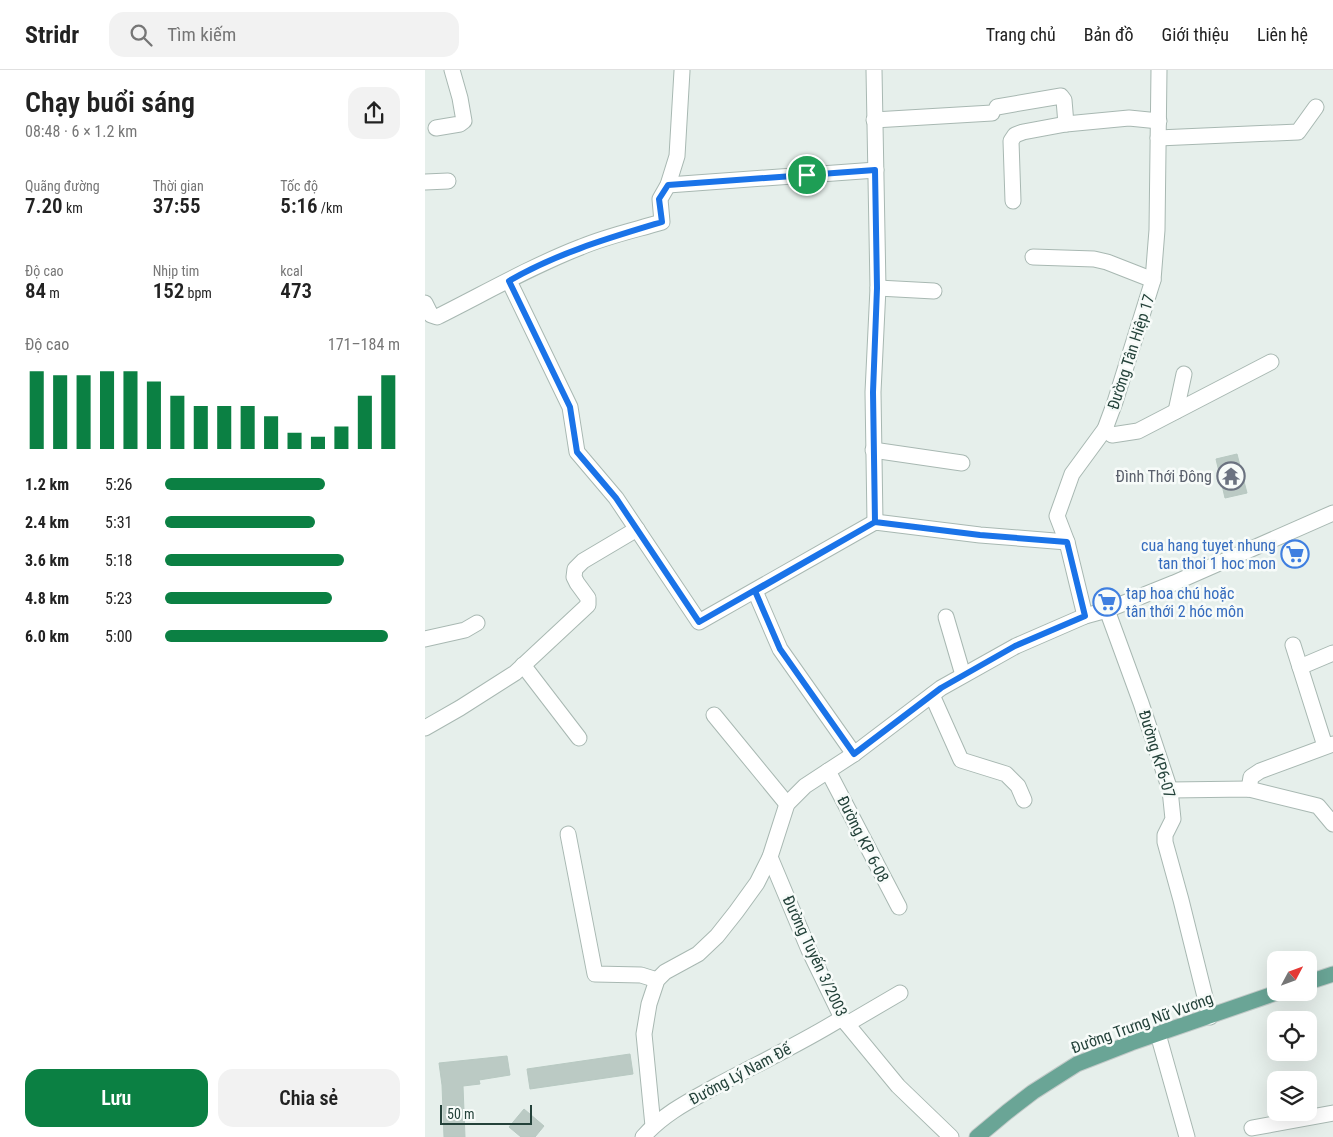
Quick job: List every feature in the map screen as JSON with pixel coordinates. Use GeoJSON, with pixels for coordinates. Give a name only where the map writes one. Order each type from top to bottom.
{"type":"FeatureCollection","features":[{"type":"Feature","properties":{"kind":"main road"},"geometry":{"type":"LineString","coordinates":[[1317,979],[1333,974]]}},
{"type":"Feature","properties":{"kind":"main road","name":"Đường Trưng Nữ Vương"},"geometry":{"type":"LineString","coordinates":[[977,1137],[1033,1092],[1077,1064],[1267,996]]}},
{"type":"Feature","properties":{"kind":"street"},"geometry":{"type":"LineString","coordinates":[[436,128],[461,124],[464,121],[460,98],[451,70]]}},
{"type":"Feature","properties":{"kind":"street"},"geometry":{"type":"LineString","coordinates":[[874,70],[877,288],[873,392],[875,522]]}},
{"type":"Feature","properties":{"kind":"street","name":"Đường Tân Hiệp 17"},"geometry":{"type":"LineString","coordinates":[[1085,616],[1067,542],[1057,516],[1072,474],[1105,429],[1153,280],[1157,230],[1159,70]]}},
{"type":"Feature","properties":{"kind":"street"},"geometry":{"type":"LineString","coordinates":[[425,303],[431,316],[437,317],[528,270],[582,246],[662,222],[659,199],[668,185],[677,156],[682,71]]}},
{"type":"Feature","properties":{"kind":"street"},"geometry":{"type":"LineString","coordinates":[[874,120],[995,110],[1061,96],[1064,100],[1066,124]]}},
{"type":"Feature","properties":{"kind":"street"},"geometry":{"type":"LineString","coordinates":[[1158,138],[1298,132],[1316,107]]}},
{"type":"Feature","properties":{"kind":"street"},"geometry":{"type":"LineString","coordinates":[[1013,201],[1012,137],[1023,132],[1066,124],[1129,118],[1159,121]]}},
{"type":"Feature","properties":{"kind":"street"},"geometry":{"type":"LineString","coordinates":[[668,185],[875,170]]}},
{"type":"Feature","properties":{"kind":"street"},"geometry":{"type":"LineString","coordinates":[[425,182],[448,182]]}},
{"type":"Feature","properties":{"kind":"street"},"geometry":{"type":"LineString","coordinates":[[1033,258],[1094,259],[1107,262],[1153,280]]}},
{"type":"Feature","properties":{"kind":"street"},"geometry":{"type":"LineString","coordinates":[[509,281],[570,407],[577,452],[616,498],[699,622],[875,522],[980,535],[1067,542]]}},
{"type":"Feature","properties":{"kind":"street"},"geometry":{"type":"LineString","coordinates":[[877,288],[935,291]]}},
{"type":"Feature","properties":{"kind":"street"},"geometry":{"type":"LineString","coordinates":[[1105,429],[1112,435],[1138,431],[1271,362]]}},
{"type":"Feature","properties":{"kind":"street"},"geometry":{"type":"LineString","coordinates":[[1176,411],[1184,374]]}},
{"type":"Feature","properties":{"kind":"street"},"geometry":{"type":"LineString","coordinates":[[873,450],[962,463]]}},
{"type":"Feature","properties":{"kind":"street"},"geometry":{"type":"LineString","coordinates":[[652,1133],[644,1034],[649,1004],[657,980],[665,972],[697,954],[717,936],[757,883],[769,856],[787,804],[805,786],[854,754],[932,695],[1015,646],[1085,616],[1107,610],[1174,584],[1333,513]]}},
{"type":"Feature","properties":{"kind":"street"},"geometry":{"type":"LineString","coordinates":[[425,728],[493,688],[523,665],[587,605],[589,598],[573,572],[577,566],[637,529]]}},
{"type":"Feature","properties":{"kind":"street"},"geometry":{"type":"LineString","coordinates":[[755,591],[780,649],[854,754]]}},
{"type":"Feature","properties":{"kind":"street","name":"Đường KP6-07"},"geometry":{"type":"LineString","coordinates":[[1107,610],[1141,702],[1170,790],[1173,819],[1165,835],[1165,842],[1210,1017]]}},
{"type":"Feature","properties":{"kind":"street"},"geometry":{"type":"LineString","coordinates":[[946,617],[963,675]]}},
{"type":"Feature","properties":{"kind":"street"},"geometry":{"type":"LineString","coordinates":[[425,639],[465,630],[477,623]]}},
{"type":"Feature","properties":{"kind":"street"},"geometry":{"type":"LineString","coordinates":[[1249,789],[1251,777],[1260,771],[1329,745],[1293,645]]}},
{"type":"Feature","properties":{"kind":"street"},"geometry":{"type":"LineString","coordinates":[[1300,667],[1333,653]]}},
{"type":"Feature","properties":{"kind":"street"},"geometry":{"type":"LineString","coordinates":[[523,665],[579,738]]}},
{"type":"Feature","properties":{"kind":"street"},"geometry":{"type":"LineString","coordinates":[[932,695],[961,760],[1006,774],[1018,786],[1024,800]]}},
{"type":"Feature","properties":{"kind":"street"},"geometry":{"type":"LineString","coordinates":[[715,715],[787,804]]}},
{"type":"Feature","properties":{"kind":"street","name":"Đường KP 6-08"},"geometry":{"type":"LineString","coordinates":[[828,771],[899,908]]}},
{"type":"Feature","properties":{"kind":"street"},"geometry":{"type":"LineString","coordinates":[[1170,790],[1249,789],[1318,806],[1327,805],[1333,824]]}},
{"type":"Feature","properties":{"kind":"street"},"geometry":{"type":"LineString","coordinates":[[568,834],[595,974],[641,975],[657,980]]}},
{"type":"Feature","properties":{"kind":"street","name":"Đường Tuyến 3/2003"},"geometry":{"type":"LineString","coordinates":[[769,856],[809,950],[845,1021],[898,1086],[951,1137]]}},
{"type":"Feature","properties":{"kind":"street","name":"Đường Lý Nam Đế"},"geometry":{"type":"LineString","coordinates":[[652,1133],[679,1106],[819,1032],[900,993]]}},
{"type":"Feature","properties":{"kind":"street"},"geometry":{"type":"LineString","coordinates":[[1158,1034],[1187,1137]]}},
{"type":"Feature","properties":{"kind":"street"},"geometry":{"type":"LineString","coordinates":[[1252,1128],[1333,1113]]}},
{"type":"Feature","properties":{"kind":"building","name":"Đình Thới Đông"},"geometry":{"type":"Polygon","coordinates":[[[1237,454],[1247,493],[1225,498],[1216,459],[1237,454]]]}},
{"type":"Feature","properties":{"kind":"building"},"geometry":{"type":"Polygon","coordinates":[[[630,1054],[633,1074],[530,1089],[527,1069],[630,1054]]]}},
{"type":"Feature","properties":{"kind":"building"},"geometry":{"type":"Polygon","coordinates":[[[507,1056],[510,1075],[479,1080],[480,1084],[463,1086],[465,1137],[444,1137],[442,1085],[439,1063],[507,1056]]]}},
{"type":"Feature","properties":{"kind":"building"},"geometry":{"type":"Polygon","coordinates":[[[524,1109],[544,1126],[535,1137],[521,1137],[509,1127],[524,1109]]]}},
{"type":"Feature","properties":{"kind":"place","name":"Đình Thới Đông"},"geometry":{"type":"Point","coordinates":[1231,476]}},
{"type":"Feature","properties":{"kind":"place","name":"cua hang tuyet nhung tan thoi 1 hoc mon"},"geometry":{"type":"Point","coordinates":[1295,554]}},
{"type":"Feature","properties":{"kind":"place","name":"tap hoa chú hoặc tân thới 2 hóc môn"},"geometry":{"type":"Point","coordinates":[1107,602]}},
{"type":"Feature","properties":{"kind":"route"},"geometry":{"type":"LineString","coordinates":[[807,175],[668,185],[659,199],[662,222],[582,246],[528,270],[509,281],[570,407],[577,452],[616,498],[699,622],[875,522],[980,535],[1067,542],[1085,616],[1015,646],[981,664],[941,688],[854,754],[780,649],[755,591],[875,522],[873,392],[877,288],[875,170],[807,175]]}}]}
